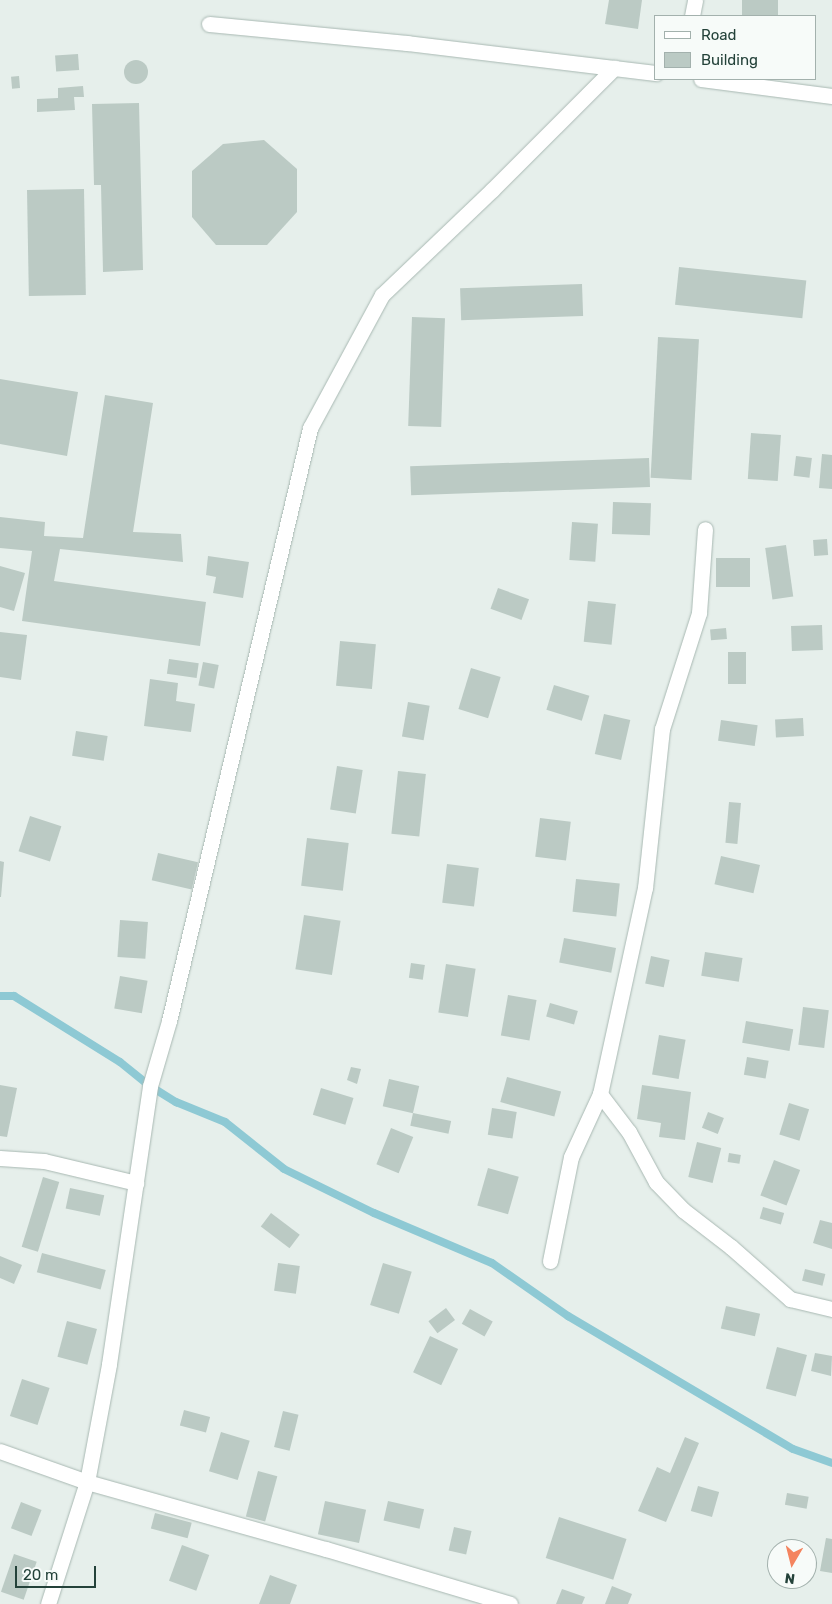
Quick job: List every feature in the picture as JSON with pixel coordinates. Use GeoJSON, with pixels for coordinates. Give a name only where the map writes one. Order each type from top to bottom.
{"type":"FeatureCollection","features":[{"type":"Feature","properties":{"kind":"street"},"geometry":{"type":"LineString","coordinates":[[692,15],[695,0]]}},
{"type":"Feature","properties":{"kind":"street"},"geometry":{"type":"LineString","coordinates":[[209,24],[407,43],[654,73]]}},
{"type":"Feature","properties":{"kind":"street"},"geometry":{"type":"LineString","coordinates":[[48,1604],[87,1482],[109,1364],[150,1086],[169,1021],[310,428],[382,295],[492,190],[614,68]]}},
{"type":"Feature","properties":{"kind":"street"},"geometry":{"type":"LineString","coordinates":[[709,80],[832,96]]}},
{"type":"Feature","properties":{"kind":"street"},"geometry":{"type":"LineString","coordinates":[[550,1261],[571,1157],[600,1094],[645,888],[662,729],[699,613],[705,529]]}},
{"type":"Feature","properties":{"kind":"street"},"geometry":{"type":"LineString","coordinates":[[600,1094],[629,1132],[656,1182],[683,1210],[738,1253],[790,1299],[832,1309]]}},
{"type":"Feature","properties":{"kind":"street"},"geometry":{"type":"LineString","coordinates":[[0,1158],[44,1161],[136,1183]]}},
{"type":"Feature","properties":{"kind":"street"},"geometry":{"type":"LineString","coordinates":[[0,1451],[87,1482],[335,1551],[510,1604]]}},
{"type":"Feature","properties":{"kind":"building"},"geometry":{"type":"Polygon","coordinates":[[[609,0],[642,0],[638,29],[605,24],[609,0]]]}},
{"type":"Feature","properties":{"kind":"building"},"geometry":{"type":"Polygon","coordinates":[[[742,0],[778,0],[778,15],[742,15],[742,0]]]}},
{"type":"Feature","properties":{"kind":"building"},"geometry":{"type":"Polygon","coordinates":[[[78,54],[79,70],[56,72],[55,56],[78,54]]]}},
{"type":"Feature","properties":{"kind":"building"},"geometry":{"type":"Polygon","coordinates":[[[136,60],[145,63],[148,72],[145,81],[136,84],[127,81],[124,72],[127,63],[136,60]]]}},
{"type":"Feature","properties":{"kind":"building"},"geometry":{"type":"Polygon","coordinates":[[[19,76],[20,88],[12,89],[11,77],[19,76]]]}},
{"type":"Feature","properties":{"kind":"building"},"geometry":{"type":"Polygon","coordinates":[[[83,86],[84,97],[74,97],[75,110],[37,112],[37,99],[58,98],[58,88],[83,86]]]}},
{"type":"Feature","properties":{"kind":"building"},"geometry":{"type":"Polygon","coordinates":[[[139,103],[143,270],[103,272],[101,185],[94,185],[92,104],[139,103]]]}},
{"type":"Feature","properties":{"kind":"building"},"geometry":{"type":"Polygon","coordinates":[[[264,140],[297,169],[297,212],[267,245],[216,245],[192,217],[192,171],[223,144],[264,140]]]}},
{"type":"Feature","properties":{"kind":"building"},"geometry":{"type":"Polygon","coordinates":[[[84,189],[86,295],[29,296],[27,190],[84,189]]]}},
{"type":"Feature","properties":{"kind":"building"},"geometry":{"type":"Polygon","coordinates":[[[679,267],[806,280],[802,318],[675,305],[679,267]]]}},
{"type":"Feature","properties":{"kind":"building"},"geometry":{"type":"Polygon","coordinates":[[[582,284],[583,316],[461,320],[460,288],[582,284]]]}},
{"type":"Feature","properties":{"kind":"building"},"geometry":{"type":"Polygon","coordinates":[[[412,317],[445,318],[441,427],[408,426],[412,317]]]}},
{"type":"Feature","properties":{"kind":"building"},"geometry":{"type":"Polygon","coordinates":[[[658,337],[699,339],[692,480],[651,478],[658,337]]]}},
{"type":"Feature","properties":{"kind":"building"},"geometry":{"type":"Polygon","coordinates":[[[0,379],[78,392],[67,456],[0,444],[0,379]]]}},
{"type":"Feature","properties":{"kind":"building"},"geometry":{"type":"Polygon","coordinates":[[[105,395],[153,403],[133,532],[181,534],[183,562],[60,549],[54,581],[206,602],[200,646],[22,621],[32,551],[0,548],[0,517],[45,522],[44,536],[83,538],[105,395]]]}},
{"type":"Feature","properties":{"kind":"building"},"geometry":{"type":"Polygon","coordinates":[[[751,433],[781,435],[778,481],[748,479],[751,433]]]}},
{"type":"Feature","properties":{"kind":"building"},"geometry":{"type":"Polygon","coordinates":[[[822,454],[832,455],[832,489],[819,488],[822,454]]]}},
{"type":"Feature","properties":{"kind":"building"},"geometry":{"type":"Polygon","coordinates":[[[796,456],[812,458],[809,478],[794,476],[796,456]]]}},
{"type":"Feature","properties":{"kind":"building"},"geometry":{"type":"Polygon","coordinates":[[[649,458],[650,487],[411,495],[410,466],[649,458]]]}},
{"type":"Feature","properties":{"kind":"building"},"geometry":{"type":"Polygon","coordinates":[[[613,502],[651,503],[650,535],[612,534],[613,502]]]}},
{"type":"Feature","properties":{"kind":"building"},"geometry":{"type":"Polygon","coordinates":[[[572,522],[598,524],[595,562],[569,560],[572,522]]]}},
{"type":"Feature","properties":{"kind":"building"},"geometry":{"type":"Polygon","coordinates":[[[827,539],[828,555],[814,556],[813,540],[827,539]]]}},
{"type":"Feature","properties":{"kind":"building"},"geometry":{"type":"Polygon","coordinates":[[[786,545],[793,596],[772,599],[765,548],[786,545]]]}},
{"type":"Feature","properties":{"kind":"building"},"geometry":{"type":"Polygon","coordinates":[[[208,556],[249,562],[243,598],[213,593],[216,577],[206,575],[208,556]]]}},
{"type":"Feature","properties":{"kind":"building"},"geometry":{"type":"Polygon","coordinates":[[[716,558],[750,558],[750,587],[716,587],[716,558]]]}},
{"type":"Feature","properties":{"kind":"building"},"geometry":{"type":"Polygon","coordinates":[[[0,566],[25,573],[14,611],[0,607],[0,566]]]}},
{"type":"Feature","properties":{"kind":"building"},"geometry":{"type":"Polygon","coordinates":[[[498,588],[529,599],[521,620],[490,609],[498,588]]]}},
{"type":"Feature","properties":{"kind":"building"},"geometry":{"type":"Polygon","coordinates":[[[588,601],[616,604],[612,645],[584,642],[588,601]]]}},
{"type":"Feature","properties":{"kind":"building"},"geometry":{"type":"Polygon","coordinates":[[[822,625],[823,650],[792,651],[791,626],[822,625]]]}},
{"type":"Feature","properties":{"kind":"building"},"geometry":{"type":"Polygon","coordinates":[[[726,628],[727,639],[711,640],[710,629],[726,628]]]}},
{"type":"Feature","properties":{"kind":"building"},"geometry":{"type":"Polygon","coordinates":[[[0,632],[27,635],[21,680],[0,677],[0,632]]]}},
{"type":"Feature","properties":{"kind":"building"},"geometry":{"type":"Polygon","coordinates":[[[340,641],[376,644],[372,689],[336,686],[340,641]]]}},
{"type":"Feature","properties":{"kind":"building"},"geometry":{"type":"Polygon","coordinates":[[[728,652],[746,652],[746,684],[728,684],[728,652]]]}},
{"type":"Feature","properties":{"kind":"building"},"geometry":{"type":"Polygon","coordinates":[[[169,659],[199,663],[197,678],[167,674],[169,659]]]}},
{"type":"Feature","properties":{"kind":"building"},"geometry":{"type":"Polygon","coordinates":[[[203,662],[219,665],[214,689],[198,686],[203,662]]]}},
{"type":"Feature","properties":{"kind":"building"},"geometry":{"type":"Polygon","coordinates":[[[471,668],[501,677],[488,718],[458,709],[471,668]]]}},
{"type":"Feature","properties":{"kind":"building"},"geometry":{"type":"Polygon","coordinates":[[[150,679],[178,683],[176,701],[195,704],[191,732],[144,726],[150,679]]]}},
{"type":"Feature","properties":{"kind":"building"},"geometry":{"type":"Polygon","coordinates":[[[554,685],[589,696],[582,721],[546,710],[554,685]]]}},
{"type":"Feature","properties":{"kind":"building"},"geometry":{"type":"Polygon","coordinates":[[[408,702],[430,706],[424,740],[402,736],[408,702]]]}},
{"type":"Feature","properties":{"kind":"building"},"geometry":{"type":"Polygon","coordinates":[[[604,714],[630,720],[621,760],[595,754],[604,714]]]}},
{"type":"Feature","properties":{"kind":"building"},"geometry":{"type":"Polygon","coordinates":[[[803,718],[804,736],[776,737],[775,719],[803,718]]]}},
{"type":"Feature","properties":{"kind":"building"},"geometry":{"type":"Polygon","coordinates":[[[721,720],[758,725],[755,746],[718,741],[721,720]]]}},
{"type":"Feature","properties":{"kind":"building"},"geometry":{"type":"Polygon","coordinates":[[[76,731],[108,736],[104,761],[72,756],[76,731]]]}},
{"type":"Feature","properties":{"kind":"building"},"geometry":{"type":"Polygon","coordinates":[[[337,766],[363,770],[356,814],[330,809],[337,766]]]}},
{"type":"Feature","properties":{"kind":"building"},"geometry":{"type":"Polygon","coordinates":[[[398,771],[426,774],[419,837],[391,834],[398,771]]]}},
{"type":"Feature","properties":{"kind":"building"},"geometry":{"type":"Polygon","coordinates":[[[729,802],[741,803],[737,844],[725,843],[729,802]]]}},
{"type":"Feature","properties":{"kind":"building"},"geometry":{"type":"Polygon","coordinates":[[[30,816],[61,826],[50,861],[19,851],[30,816]]]}},
{"type":"Feature","properties":{"kind":"building"},"geometry":{"type":"Polygon","coordinates":[[[540,818],[571,822],[566,860],[535,857],[540,818]]]}},
{"type":"Feature","properties":{"kind":"building"},"geometry":{"type":"Polygon","coordinates":[[[307,838],[349,843],[343,891],[301,886],[307,838]]]}},
{"type":"Feature","properties":{"kind":"building"},"geometry":{"type":"Polygon","coordinates":[[[158,853],[198,862],[192,890],[152,880],[158,853]]]}},
{"type":"Feature","properties":{"kind":"building"},"geometry":{"type":"Polygon","coordinates":[[[721,856],[760,865],[753,893],[714,884],[721,856]]]}},
{"type":"Feature","properties":{"kind":"building"},"geometry":{"type":"Polygon","coordinates":[[[0,861],[4,862],[1,897],[0,897],[0,861]]]}},
{"type":"Feature","properties":{"kind":"building"},"geometry":{"type":"Polygon","coordinates":[[[447,864],[479,868],[474,907],[442,903],[447,864]]]}},
{"type":"Feature","properties":{"kind":"building"},"geometry":{"type":"Polygon","coordinates":[[[576,879],[620,884],[616,916],[573,912],[576,879]]]}},
{"type":"Feature","properties":{"kind":"building"},"geometry":{"type":"Polygon","coordinates":[[[304,915],[341,921],[332,975],[295,969],[304,915]]]}},
{"type":"Feature","properties":{"kind":"building"},"geometry":{"type":"Polygon","coordinates":[[[120,920],[148,922],[145,959],[117,957],[120,920]]]}},
{"type":"Feature","properties":{"kind":"building"},"geometry":{"type":"Polygon","coordinates":[[[564,938],[616,948],[611,973],[559,963],[564,938]]]}},
{"type":"Feature","properties":{"kind":"building"},"geometry":{"type":"Polygon","coordinates":[[[705,952],[743,958],[739,982],[701,976],[705,952]]]}},
{"type":"Feature","properties":{"kind":"building"},"geometry":{"type":"Polygon","coordinates":[[[651,956],[670,960],[664,987],[645,983],[651,956]]]}},
{"type":"Feature","properties":{"kind":"building"},"geometry":{"type":"Polygon","coordinates":[[[411,963],[425,965],[423,980],[409,978],[411,963]]]}},
{"type":"Feature","properties":{"kind":"building"},"geometry":{"type":"Polygon","coordinates":[[[446,964],[476,969],[468,1017],[438,1012],[446,964]]]}},
{"type":"Feature","properties":{"kind":"building"},"geometry":{"type":"Polygon","coordinates":[[[120,976],[148,981],[142,1013],[114,1008],[120,976]]]}},
{"type":"Feature","properties":{"kind":"building"},"geometry":{"type":"Polygon","coordinates":[[[508,995],[537,1000],[529,1040],[501,1035],[508,995]]]}},
{"type":"Feature","properties":{"kind":"building"},"geometry":{"type":"Polygon","coordinates":[[[550,1003],[578,1011],[574,1024],[546,1016],[550,1003]]]}},
{"type":"Feature","properties":{"kind":"building"},"geometry":{"type":"Polygon","coordinates":[[[803,1007],[829,1010],[824,1048],[798,1045],[803,1007]]]}},
{"type":"Feature","properties":{"kind":"building"},"geometry":{"type":"Polygon","coordinates":[[[746,1021],[793,1029],[789,1051],[742,1043],[746,1021]]]}},
{"type":"Feature","properties":{"kind":"building"},"geometry":{"type":"Polygon","coordinates":[[[659,1035],[686,1040],[679,1079],[652,1074],[659,1035]]]}},
{"type":"Feature","properties":{"kind":"building"},"geometry":{"type":"Polygon","coordinates":[[[747,1057],[769,1061],[766,1079],[744,1075],[747,1057]]]}},
{"type":"Feature","properties":{"kind":"building"},"geometry":{"type":"Polygon","coordinates":[[[351,1067],[361,1069],[357,1084],[347,1080],[351,1067]]]}},
{"type":"Feature","properties":{"kind":"building"},"geometry":{"type":"Polygon","coordinates":[[[507,1077],[561,1091],[554,1117],[500,1102],[507,1077]]]}},
{"type":"Feature","properties":{"kind":"building"},"geometry":{"type":"Polygon","coordinates":[[[389,1079],[419,1086],[413,1113],[383,1106],[389,1079]]]}},
{"type":"Feature","properties":{"kind":"building"},"geometry":{"type":"Polygon","coordinates":[[[0,1085],[17,1088],[7,1137],[0,1136],[0,1085]]]}},
{"type":"Feature","properties":{"kind":"building"},"geometry":{"type":"Polygon","coordinates":[[[642,1085],[691,1092],[685,1140],[659,1137],[661,1123],[637,1119],[642,1085]]]}},
{"type":"Feature","properties":{"kind":"building"},"geometry":{"type":"Polygon","coordinates":[[[321,1088],[354,1098],[345,1125],[313,1115],[321,1088]]]}},
{"type":"Feature","properties":{"kind":"building"},"geometry":{"type":"Polygon","coordinates":[[[789,1103],[809,1109],[799,1141],[779,1135],[789,1103]]]}},
{"type":"Feature","properties":{"kind":"building"},"geometry":{"type":"Polygon","coordinates":[[[492,1108],[517,1112],[512,1139],[488,1135],[492,1108]]]}},
{"type":"Feature","properties":{"kind":"building"},"geometry":{"type":"Polygon","coordinates":[[[708,1112],[724,1118],[718,1134],[702,1128],[708,1112]]]}},
{"type":"Feature","properties":{"kind":"building"},"geometry":{"type":"Polygon","coordinates":[[[413,1113],[451,1121],[448,1134],[410,1126],[413,1113]]]}},
{"type":"Feature","properties":{"kind":"building"},"geometry":{"type":"Polygon","coordinates":[[[391,1128],[413,1137],[399,1173],[376,1164],[391,1128]]]}},
{"type":"Feature","properties":{"kind":"building"},"geometry":{"type":"Polygon","coordinates":[[[697,1142],[721,1148],[713,1183],[688,1177],[697,1142]]]}},
{"type":"Feature","properties":{"kind":"building"},"geometry":{"type":"Polygon","coordinates":[[[729,1153],[741,1155],[739,1164],[728,1162],[729,1153]]]}},
{"type":"Feature","properties":{"kind":"building"},"geometry":{"type":"Polygon","coordinates":[[[774,1160],[800,1170],[787,1206],[760,1195],[774,1160]]]}},
{"type":"Feature","properties":{"kind":"building"},"geometry":{"type":"Polygon","coordinates":[[[488,1168],[519,1177],[508,1214],[477,1205],[488,1168]]]}},
{"type":"Feature","properties":{"kind":"building"},"geometry":{"type":"Polygon","coordinates":[[[43,1177],[59,1182],[38,1252],[22,1247],[43,1177]]]}},
{"type":"Feature","properties":{"kind":"building"},"geometry":{"type":"Polygon","coordinates":[[[70,1188],[104,1195],[100,1216],[66,1209],[70,1188]]]}},
{"type":"Feature","properties":{"kind":"building"},"geometry":{"type":"Polygon","coordinates":[[[763,1207],[784,1213],[781,1225],[760,1219],[763,1207]]]}},
{"type":"Feature","properties":{"kind":"building"},"geometry":{"type":"Polygon","coordinates":[[[271,1213],[300,1235],[290,1248],[261,1227],[271,1213]]]}},
{"type":"Feature","properties":{"kind":"building"},"geometry":{"type":"Polygon","coordinates":[[[820,1220],[832,1223],[832,1249],[813,1243],[820,1220]]]}},
{"type":"Feature","properties":{"kind":"building"},"geometry":{"type":"Polygon","coordinates":[[[42,1253],[106,1270],[101,1289],[37,1272],[42,1253]]]}},
{"type":"Feature","properties":{"kind":"building"},"geometry":{"type":"Polygon","coordinates":[[[0,1256],[22,1265],[14,1284],[0,1278],[0,1256]]]}},
{"type":"Feature","properties":{"kind":"building"},"geometry":{"type":"Polygon","coordinates":[[[278,1263],[300,1266],[296,1294],[274,1291],[278,1263]]]}},
{"type":"Feature","properties":{"kind":"building"},"geometry":{"type":"Polygon","coordinates":[[[383,1263],[412,1272],[399,1314],[370,1305],[383,1263]]]}},
{"type":"Feature","properties":{"kind":"building"},"geometry":{"type":"Polygon","coordinates":[[[805,1269],[825,1274],[822,1286],[802,1281],[805,1269]]]}},
{"type":"Feature","properties":{"kind":"building"},"geometry":{"type":"Polygon","coordinates":[[[726,1306],[760,1314],[755,1336],[721,1328],[726,1306]]]}},
{"type":"Feature","properties":{"kind":"building"},"geometry":{"type":"Polygon","coordinates":[[[446,1308],[455,1320],[437,1333],[428,1321],[446,1308]]]}},
{"type":"Feature","properties":{"kind":"building"},"geometry":{"type":"Polygon","coordinates":[[[470,1309],[493,1322],[484,1336],[462,1324],[470,1309]]]}},
{"type":"Feature","properties":{"kind":"building"},"geometry":{"type":"Polygon","coordinates":[[[67,1321],[97,1329],[87,1365],[57,1357],[67,1321]]]}},
{"type":"Feature","properties":{"kind":"building"},"geometry":{"type":"Polygon","coordinates":[[[430,1336],[458,1349],[441,1385],[413,1372],[430,1336]]]}},
{"type":"Feature","properties":{"kind":"building"},"geometry":{"type":"Polygon","coordinates":[[[777,1347],[807,1355],[796,1397],[766,1389],[777,1347]]]}},
{"type":"Feature","properties":{"kind":"building"},"geometry":{"type":"Polygon","coordinates":[[[815,1353],[832,1356],[831,1376],[811,1371],[815,1353]]]}},
{"type":"Feature","properties":{"kind":"building"},"geometry":{"type":"Polygon","coordinates":[[[22,1379],[50,1388],[38,1425],[10,1416],[22,1379]]]}},
{"type":"Feature","properties":{"kind":"building"},"geometry":{"type":"Polygon","coordinates":[[[184,1410],[210,1417],[206,1432],[180,1425],[184,1410]]]}},
{"type":"Feature","properties":{"kind":"building"},"geometry":{"type":"Polygon","coordinates":[[[283,1411],[299,1415],[290,1451],[274,1447],[283,1411]]]}},
{"type":"Feature","properties":{"kind":"building"},"geometry":{"type":"Polygon","coordinates":[[[221,1432],[250,1441],[238,1480],[209,1471],[221,1432]]]}},
{"type":"Feature","properties":{"kind":"building"},"geometry":{"type":"Polygon","coordinates":[[[685,1437],[699,1443],[666,1522],[638,1511],[657,1467],[670,1473],[685,1437]]]}},
{"type":"Feature","properties":{"kind":"building"},"geometry":{"type":"Polygon","coordinates":[[[258,1471],[277,1476],[265,1522],[246,1516],[258,1471]]]}},
{"type":"Feature","properties":{"kind":"building"},"geometry":{"type":"Polygon","coordinates":[[[698,1486],[719,1492],[712,1517],[691,1511],[698,1486]]]}},
{"type":"Feature","properties":{"kind":"building"},"geometry":{"type":"Polygon","coordinates":[[[787,1493],[809,1497],[807,1509],[785,1505],[787,1493]]]}},
{"type":"Feature","properties":{"kind":"building"},"geometry":{"type":"Polygon","coordinates":[[[325,1501],[366,1510],[359,1543],[318,1534],[325,1501]]]}},
{"type":"Feature","properties":{"kind":"building"},"geometry":{"type":"Polygon","coordinates":[[[388,1501],[424,1509],[420,1529],[384,1520],[388,1501]]]}},
{"type":"Feature","properties":{"kind":"building"},"geometry":{"type":"Polygon","coordinates":[[[21,1502],[42,1510],[32,1536],[11,1528],[21,1502]]]}},
{"type":"Feature","properties":{"kind":"building"},"geometry":{"type":"Polygon","coordinates":[[[155,1513],[192,1523],[188,1538],[151,1528],[155,1513]]]}},
{"type":"Feature","properties":{"kind":"building"},"geometry":{"type":"Polygon","coordinates":[[[559,1517],[627,1539],[613,1580],[546,1558],[559,1517]]]}},
{"type":"Feature","properties":{"kind":"building"},"geometry":{"type":"Polygon","coordinates":[[[454,1527],[472,1531],[466,1554],[449,1550],[454,1527]]]}},
{"type":"Feature","properties":{"kind":"building"},"geometry":{"type":"Polygon","coordinates":[[[826,1538],[832,1539],[832,1573],[820,1571],[826,1538]]]}},
{"type":"Feature","properties":{"kind":"building"},"geometry":{"type":"Polygon","coordinates":[[[182,1545],[209,1555],[196,1591],[169,1581],[182,1545]]]}},
{"type":"Feature","properties":{"kind":"building"},"geometry":{"type":"Polygon","coordinates":[[[14,1554],[37,1562],[24,1600],[1,1592],[14,1554]]]}},
{"type":"Feature","properties":{"kind":"building"},"geometry":{"type":"Polygon","coordinates":[[[270,1575],[297,1585],[290,1604],[259,1604],[270,1575]]]}},
{"type":"Feature","properties":{"kind":"building"},"geometry":{"type":"Polygon","coordinates":[[[612,1586],[632,1594],[628,1604],[605,1604],[612,1586]]]}},
{"type":"Feature","properties":{"kind":"building"},"geometry":{"type":"Polygon","coordinates":[[[562,1589],[585,1597],[582,1604],[556,1604],[562,1589]]]}},
{"type":"Feature","properties":{"kind":"waterway"},"geometry":{"type":"LineString","coordinates":[[0,996],[14,996],[120,1062],[150,1086],[176,1102],[225,1122],[284,1169],[374,1213],[492,1263],[568,1316],[793,1449],[832,1463]]}}]}
